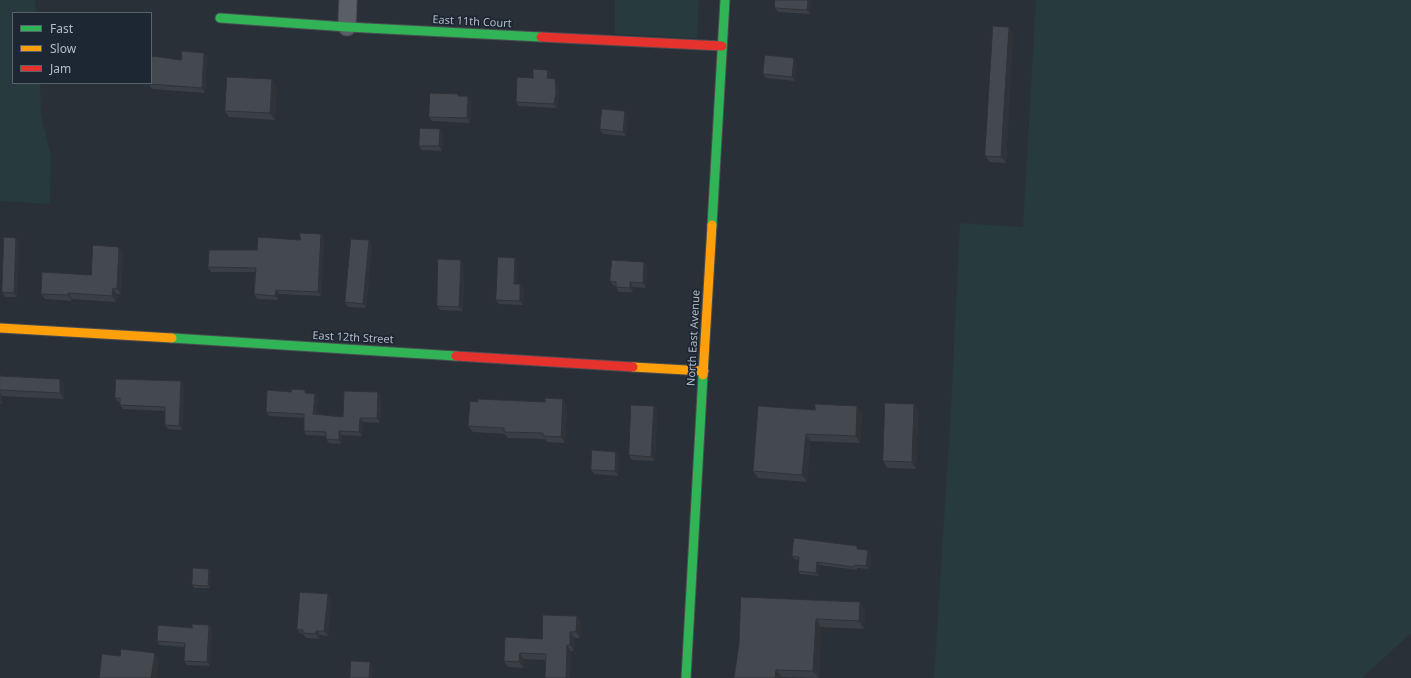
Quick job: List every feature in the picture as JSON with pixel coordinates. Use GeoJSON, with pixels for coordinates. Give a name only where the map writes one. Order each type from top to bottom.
{"type":"FeatureCollection","features":[{"type":"Feature","properties":{"kind":"street"},"geometry":{"type":"LineString","coordinates":[[347,27],[348,0]]}},
{"type":"Feature","properties":{"kind":"street","name":"North East Avenue"},"geometry":{"type":"LineString","coordinates":[[686,678],[725,0]]}},
{"type":"Feature","properties":{"kind":"street","name":"East 11th Court"},"geometry":{"type":"LineString","coordinates":[[220,18],[347,27],[722,46]]}},
{"type":"Feature","properties":{"kind":"street","name":"East 12th Street"},"geometry":{"type":"LineString","coordinates":[[0,328],[704,371]]}},
{"type":"Feature","properties":{"kind":"green space"},"geometry":{"type":"Polygon","coordinates":[[[0,0],[35,0],[36,12],[12,12],[12,84],[40,84],[41,116],[51,156],[50,204],[0,201],[0,0]]]}},
{"type":"Feature","properties":{"kind":"green space"},"geometry":{"type":"Polygon","coordinates":[[[615,0],[699,0],[697,38],[615,34],[615,0]]]}},
{"type":"Feature","properties":{"kind":"green space"},"geometry":{"type":"Polygon","coordinates":[[[1036,0],[1411,0],[1411,633],[1362,678],[934,678],[951,409],[960,223],[1023,227],[1036,0]]]}},
{"type":"Feature","properties":{"kind":"building"},"geometry":{"type":"Polygon","coordinates":[[[775,0],[808,0],[807,10],[775,8],[775,0]]]}},
{"type":"Feature","properties":{"kind":"building"},"geometry":{"type":"Polygon","coordinates":[[[993,26],[1009,27],[1001,157],[985,156],[993,26]]]}},
{"type":"Feature","properties":{"kind":"building"},"geometry":{"type":"Polygon","coordinates":[[[182,51],[204,53],[202,88],[149,84],[152,84],[152,56],[181,60],[182,51]]]}},
{"type":"Feature","properties":{"kind":"building"},"geometry":{"type":"Polygon","coordinates":[[[765,55],[794,58],[792,77],[763,74],[765,55]]]}},
{"type":"Feature","properties":{"kind":"building"},"geometry":{"type":"Polygon","coordinates":[[[533,69],[548,70],[547,78],[555,79],[556,92],[554,104],[516,102],[517,77],[533,78],[533,69]]]}},
{"type":"Feature","properties":{"kind":"building"},"geometry":{"type":"Polygon","coordinates":[[[227,77],[272,79],[270,113],[225,111],[227,77]]]}},
{"type":"Feature","properties":{"kind":"building"},"geometry":{"type":"Polygon","coordinates":[[[430,93],[458,94],[458,96],[468,96],[467,118],[429,117],[430,93]]]}},
{"type":"Feature","properties":{"kind":"building"},"geometry":{"type":"Polygon","coordinates":[[[602,109],[625,111],[623,132],[600,129],[602,109]]]}},
{"type":"Feature","properties":{"kind":"building"},"geometry":{"type":"Polygon","coordinates":[[[420,128],[440,129],[439,146],[419,146],[420,128]]]}},
{"type":"Feature","properties":{"kind":"building"},"geometry":{"type":"Polygon","coordinates":[[[300,233],[321,234],[318,292],[276,290],[275,296],[254,294],[256,268],[208,267],[209,250],[257,250],[258,237],[300,240],[300,233]]]}},
{"type":"Feature","properties":{"kind":"building"},"geometry":{"type":"Polygon","coordinates":[[[4,237],[16,238],[14,293],[2,292],[4,237]]]}},
{"type":"Feature","properties":{"kind":"building"},"geometry":{"type":"Polygon","coordinates":[[[351,239],[369,240],[363,304],[345,302],[351,239]]]}},
{"type":"Feature","properties":{"kind":"building"},"geometry":{"type":"Polygon","coordinates":[[[93,245],[119,247],[117,289],[113,288],[112,296],[68,293],[68,295],[41,294],[42,272],[91,275],[93,245]]]}},
{"type":"Feature","properties":{"kind":"building"},"geometry":{"type":"Polygon","coordinates":[[[498,257],[515,258],[514,284],[520,284],[520,301],[496,300],[498,257]]]}},
{"type":"Feature","properties":{"kind":"building"},"geometry":{"type":"Polygon","coordinates":[[[438,259],[461,260],[459,307],[437,306],[438,259]]]}},
{"type":"Feature","properties":{"kind":"building"},"geometry":{"type":"Polygon","coordinates":[[[612,260],[644,262],[643,283],[630,282],[630,288],[616,287],[616,282],[610,281],[612,260]]]}},
{"type":"Feature","properties":{"kind":"building"},"geometry":{"type":"Polygon","coordinates":[[[0,376],[60,379],[60,393],[0,390],[0,376]]]}},
{"type":"Feature","properties":{"kind":"building"},"geometry":{"type":"Polygon","coordinates":[[[116,379],[181,381],[179,426],[165,425],[165,407],[120,405],[120,398],[115,398],[116,379]]]}},
{"type":"Feature","properties":{"kind":"building"},"geometry":{"type":"Polygon","coordinates":[[[292,389],[305,390],[305,393],[315,394],[313,414],[343,417],[344,391],[378,392],[377,418],[360,418],[359,432],[339,431],[339,440],[326,439],[326,432],[304,431],[304,414],[266,412],[267,390],[291,392],[292,389]]]}},
{"type":"Feature","properties":{"kind":"building"},"geometry":{"type":"Polygon","coordinates":[[[545,398],[563,399],[561,437],[543,436],[543,433],[504,432],[504,428],[468,426],[470,401],[478,402],[478,399],[545,402],[545,398]]]}},
{"type":"Feature","properties":{"kind":"building"},"geometry":{"type":"Polygon","coordinates":[[[885,403],[914,404],[912,462],[883,461],[885,403]]]}},
{"type":"Feature","properties":{"kind":"building"},"geometry":{"type":"Polygon","coordinates":[[[815,404],[857,406],[856,436],[806,434],[802,475],[753,471],[758,406],[815,410],[815,404]]]}},
{"type":"Feature","properties":{"kind":"building"},"geometry":{"type":"Polygon","coordinates":[[[631,405],[654,406],[651,457],[629,455],[631,405]]]}},
{"type":"Feature","properties":{"kind":"building"},"geometry":{"type":"Polygon","coordinates":[[[592,450],[616,452],[615,471],[591,470],[592,450]]]}},
{"type":"Feature","properties":{"kind":"building"},"geometry":{"type":"Polygon","coordinates":[[[794,538],[857,546],[857,549],[868,550],[866,566],[855,565],[854,567],[817,562],[816,573],[798,571],[799,557],[792,556],[794,538]]]}},
{"type":"Feature","properties":{"kind":"building"},"geometry":{"type":"Polygon","coordinates":[[[193,568],[209,569],[208,586],[192,585],[193,568]]]}},
{"type":"Feature","properties":{"kind":"building"},"geometry":{"type":"Polygon","coordinates":[[[300,592],[328,594],[324,631],[316,631],[316,634],[303,633],[303,630],[297,629],[300,592]]]}},
{"type":"Feature","properties":{"kind":"building"},"geometry":{"type":"Polygon","coordinates":[[[741,597],[860,602],[859,621],[816,619],[813,671],[776,670],[775,678],[734,678],[739,643],[741,597]]]}},
{"type":"Feature","properties":{"kind":"building"},"geometry":{"type":"Polygon","coordinates":[[[543,615],[577,616],[576,632],[570,632],[570,645],[567,645],[566,678],[545,678],[546,654],[520,653],[519,662],[504,661],[505,637],[542,639],[543,615]]]}},
{"type":"Feature","properties":{"kind":"building"},"geometry":{"type":"Polygon","coordinates":[[[192,624],[209,625],[207,662],[184,661],[185,643],[157,641],[158,625],[192,628],[192,624]]]}},
{"type":"Feature","properties":{"kind":"building"},"geometry":{"type":"Polygon","coordinates":[[[121,649],[155,653],[151,678],[99,678],[102,654],[120,656],[121,649]]]}},
{"type":"Feature","properties":{"kind":"building"},"geometry":{"type":"Polygon","coordinates":[[[351,661],[370,662],[369,678],[350,678],[351,661]]]}},
{"type":"Feature","properties":{"kind":"traffic: fast"},"geometry":{"type":"LineString","coordinates":[[712,225],[725,0]]}},
{"type":"Feature","properties":{"kind":"traffic: fast"},"geometry":{"type":"LineString","coordinates":[[220,18],[347,27],[541,37]]}},
{"type":"Feature","properties":{"kind":"traffic: fast"},"geometry":{"type":"LineString","coordinates":[[172,338],[456,356]]}},
{"type":"Feature","properties":{"kind":"traffic: fast"},"geometry":{"type":"LineString","coordinates":[[686,678],[703,375]]}},
{"type":"Feature","properties":{"kind":"traffic: slow"},"geometry":{"type":"LineString","coordinates":[[703,375],[712,225]]}},
{"type":"Feature","properties":{"kind":"traffic: slow"},"geometry":{"type":"LineString","coordinates":[[0,328],[172,338]]}},
{"type":"Feature","properties":{"kind":"traffic: slow"},"geometry":{"type":"LineString","coordinates":[[633,367],[704,371]]}},
{"type":"Feature","properties":{"kind":"traffic: jam"},"geometry":{"type":"LineString","coordinates":[[541,37],[722,46]]}},
{"type":"Feature","properties":{"kind":"traffic: jam"},"geometry":{"type":"LineString","coordinates":[[456,356],[633,367]]}}]}
